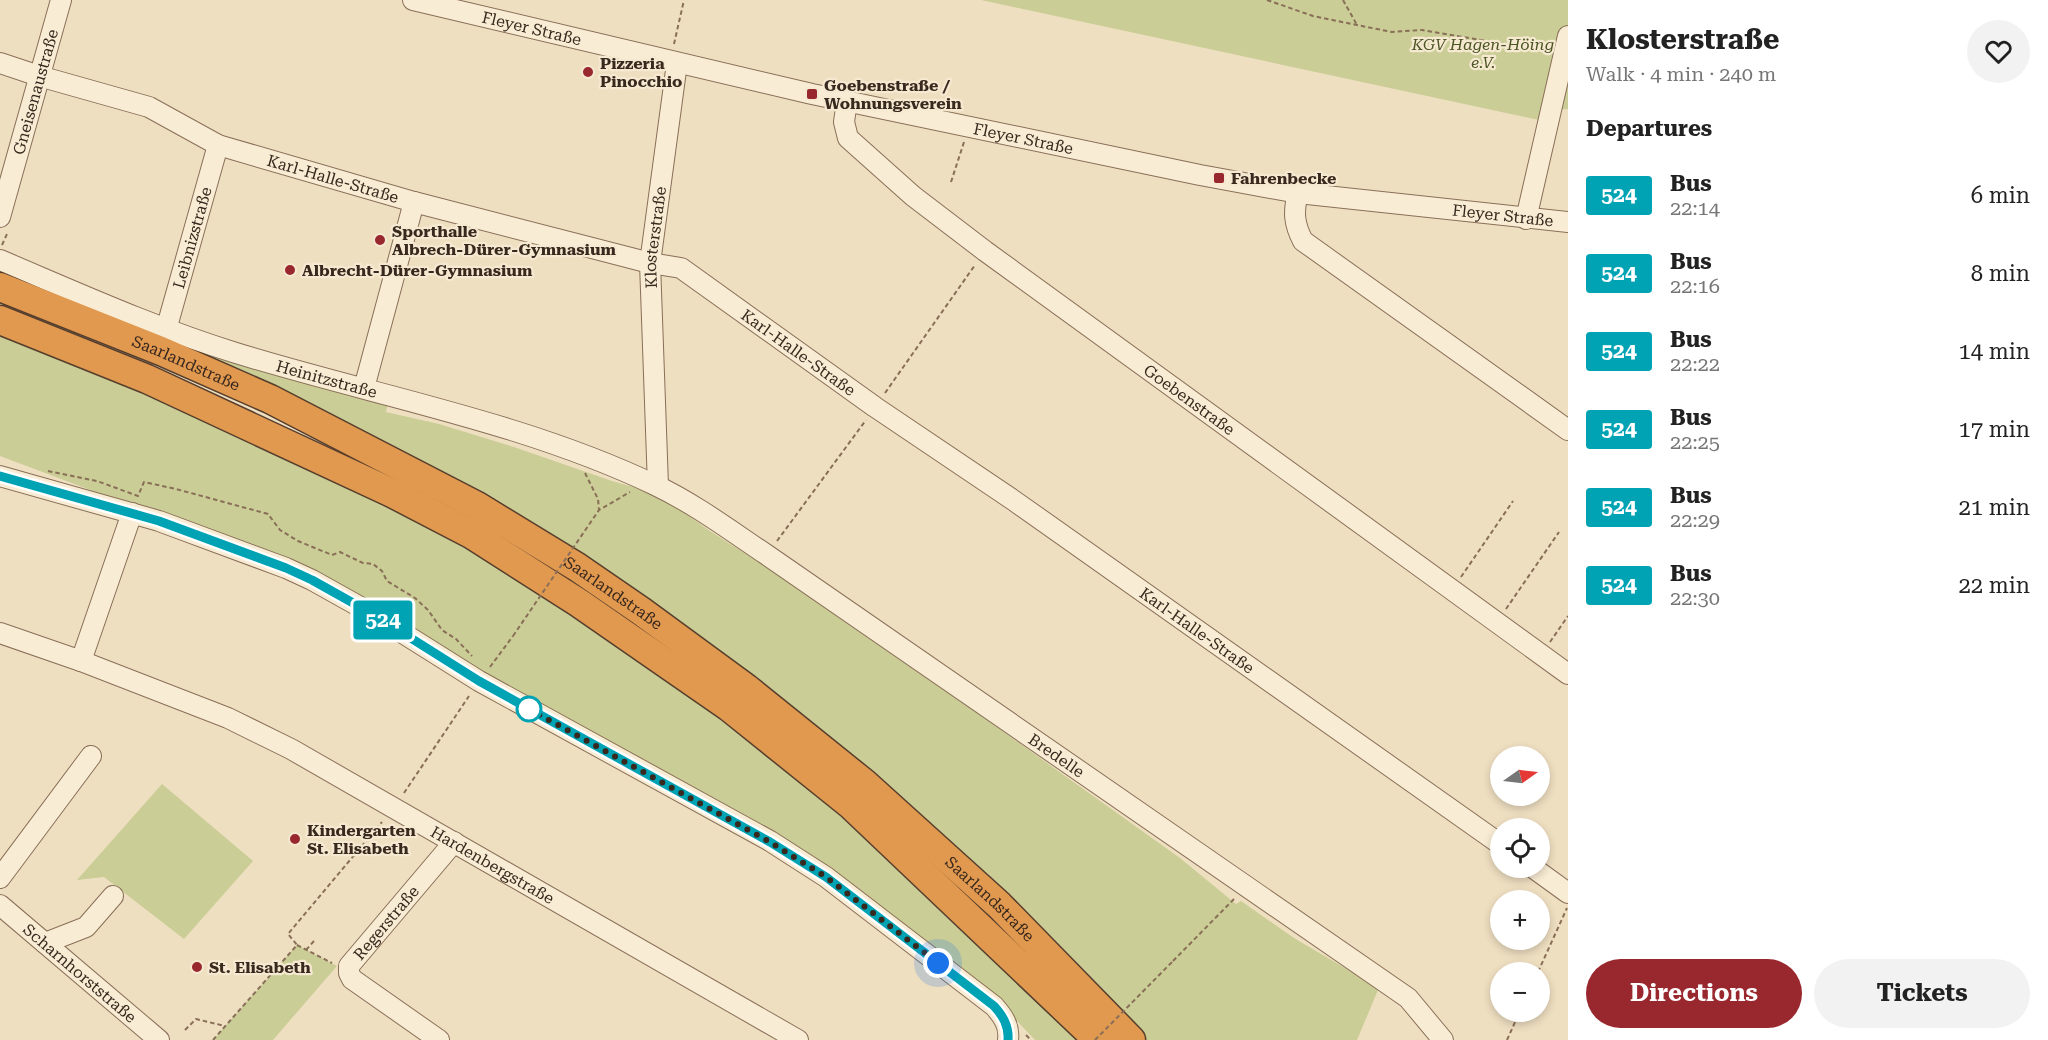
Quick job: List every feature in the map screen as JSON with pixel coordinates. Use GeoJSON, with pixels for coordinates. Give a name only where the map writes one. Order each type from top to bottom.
{"type":"FeatureCollection","features":[{"type":"Feature","properties":{"kind":"highway","name":"Saarlandstraße"},"geometry":{"type":"LineString","coordinates":[[0,287],[161,351],[270,399],[477,506],[577,567],[641,610],[746,688],[864,783],[999,905],[1131,1040]]}},
{"type":"Feature","properties":{"kind":"highway","name":"Saarlandstraße"},"geometry":{"type":"LineString","coordinates":[[0,320],[147,379],[392,493],[471,534],[579,603],[729,707],[851,805],[1097,1040]]}},
{"type":"Feature","properties":{"kind":"street","name":"Gneisenaustraße"},"geometry":{"type":"LineString","coordinates":[[0,217],[61,0]]}},
{"type":"Feature","properties":{"kind":"street","name":"Fleyer Straße"},"geometry":{"type":"LineString","coordinates":[[413,0],[442,4],[674,62],[847,101],[1200,175],[1298,193],[1568,222]]}},
{"type":"Feature","properties":{"kind":"street"},"geometry":{"type":"LineString","coordinates":[[1526,219],[1568,36]]}},
{"type":"Feature","properties":{"kind":"street","name":"Klosterstraße"},"geometry":{"type":"LineString","coordinates":[[653,484],[650,263],[674,62]]}},
{"type":"Feature","properties":{"kind":"street","name":"Karl-Halle-Straße"},"geometry":{"type":"LineString","coordinates":[[0,63],[149,107],[218,145],[414,202],[650,263],[681,268],[1490,837]]}},
{"type":"Feature","properties":{"kind":"street","name":"Goebenstraße"},"geometry":{"type":"LineString","coordinates":[[847,101],[844,122],[848,138],[914,196],[985,251],[1568,674]]}},
{"type":"Feature","properties":{"kind":"street","name":"Leibnizstraße"},"geometry":{"type":"LineString","coordinates":[[166,330],[218,145]]}},
{"type":"Feature","properties":{"kind":"street"},"geometry":{"type":"LineString","coordinates":[[1298,193],[1294,217],[1303,241],[1568,430]]}},
{"type":"Feature","properties":{"kind":"street"},"geometry":{"type":"LineString","coordinates":[[364,388],[414,202]]}},
{"type":"Feature","properties":{"kind":"street","name":"Heinitzstraße"},"geometry":{"type":"LineString","coordinates":[[0,260],[166,330],[574,451],[653,484]]}},
{"type":"Feature","properties":{"kind":"street"},"geometry":{"type":"LineString","coordinates":[[0,476],[159,521],[312,580],[371,613],[479,681],[770,842],[826,877],[994,1006],[1002,1015],[1008,1033]]}},
{"type":"Feature","properties":{"kind":"street","name":"Bredelle"},"geometry":{"type":"LineString","coordinates":[[653,484],[709,516],[1408,998],[1443,1040]]}},
{"type":"Feature","properties":{"kind":"street"},"geometry":{"type":"LineString","coordinates":[[81,661],[132,513]]}},
{"type":"Feature","properties":{"kind":"street","name":"Hardenbergstraße"},"geometry":{"type":"LineString","coordinates":[[0,633],[81,661],[228,718],[291,749],[798,1040]]}},
{"type":"Feature","properties":{"kind":"street"},"geometry":{"type":"LineString","coordinates":[[0,878],[91,756]]}},
{"type":"Feature","properties":{"kind":"street","name":"Regerstraße"},"geometry":{"type":"LineString","coordinates":[[439,1040],[352,979],[349,966],[454,842]]}},
{"type":"Feature","properties":{"kind":"street"},"geometry":{"type":"LineString","coordinates":[[1547,878],[1568,893]]}},
{"type":"Feature","properties":{"kind":"street"},"geometry":{"type":"LineString","coordinates":[[45,943],[86,927],[113,896]]}},
{"type":"Feature","properties":{"kind":"street","name":"Scharnhorststraße"},"geometry":{"type":"LineString","coordinates":[[0,905],[147,1036]]}},
{"type":"Feature","properties":{"kind":"path"},"geometry":{"type":"LineString","coordinates":[[674,62],[684,0]]}},
{"type":"Feature","properties":{"kind":"path"},"geometry":{"type":"LineString","coordinates":[[1267,0],[1313,16],[1357,26],[1392,32],[1422,30],[1556,53],[1563,57]]}},
{"type":"Feature","properties":{"kind":"path"},"geometry":{"type":"LineString","coordinates":[[1343,0],[1357,26]]}},
{"type":"Feature","properties":{"kind":"path"},"geometry":{"type":"LineString","coordinates":[[951,182],[968,127]]}},
{"type":"Feature","properties":{"kind":"path"},"geometry":{"type":"LineString","coordinates":[[788,528],[985,251]]}},
{"type":"Feature","properties":{"kind":"path"},"geometry":{"type":"LineString","coordinates":[[574,451],[598,499],[599,510]]}},
{"type":"Feature","properties":{"kind":"path"},"geometry":{"type":"LineString","coordinates":[[40,470],[97,481],[138,496],[144,482],[268,514],[280,530],[298,541],[332,555],[340,552],[363,563],[373,564],[382,570],[387,581],[415,598],[428,610],[442,630],[456,639],[475,658]]}},
{"type":"Feature","properties":{"kind":"path"},"geometry":{"type":"LineString","coordinates":[[349,973],[297,945],[288,934],[394,808],[479,681],[513,636],[599,510],[653,484]]}},
{"type":"Feature","properties":{"kind":"path"},"geometry":{"type":"LineString","coordinates":[[1452,589],[1514,501]]}},
{"type":"Feature","properties":{"kind":"path"},"geometry":{"type":"LineString","coordinates":[[1497,621],[1559,532]]}},
{"type":"Feature","properties":{"kind":"path"},"geometry":{"type":"LineString","coordinates":[[1542,654],[1568,616]]}},
{"type":"Feature","properties":{"kind":"path"},"geometry":{"type":"LineString","coordinates":[[1097,1040],[1247,886]]}},
{"type":"Feature","properties":{"kind":"path"},"geometry":{"type":"LineString","coordinates":[[1543,962],[1568,906]]}},
{"type":"Feature","properties":{"kind":"path"},"geometry":{"type":"LineString","coordinates":[[306,950],[314,941]]}},
{"type":"Feature","properties":{"kind":"path"},"geometry":{"type":"LineString","coordinates":[[213,1040],[297,945]]}},
{"type":"Feature","properties":{"kind":"path"},"geometry":{"type":"LineString","coordinates":[[185,1030],[196,1019],[225,1026]]}},
{"type":"Feature","properties":{"kind":"path"},"geometry":{"type":"LineString","coordinates":[[1507,1040],[1515,1022]]}},
{"type":"Feature","properties":{"kind":"green space","name":"KGV Hagen-Höing e.V."},"geometry":{"type":"Polygon","coordinates":[[[981,0],[1568,0],[1568,109],[1552,110],[1539,120],[981,0]]]}},
{"type":"Feature","properties":{"kind":"green space"},"geometry":{"type":"Polygon","coordinates":[[[0,322],[150,382],[542,586],[783,757],[1088,1040],[1035,1040],[1015,1019],[826,872],[483,674],[154,514],[0,456],[0,322]]]}},
{"type":"Feature","properties":{"kind":"green space"},"geometry":{"type":"Polygon","coordinates":[[[181,344],[202,354],[388,403],[386,412],[439,424],[514,447],[644,490],[675,506],[800,589],[977,713],[1180,858],[1236,904],[1241,901],[1294,938],[1378,990],[1357,1040],[1144,1040],[739,671],[181,344]]]}},
{"type":"Feature","properties":{"kind":"green space"},"geometry":{"type":"Polygon","coordinates":[[[162,784],[253,861],[184,939],[104,877],[77,880],[162,784]]]}},
{"type":"Feature","properties":{"kind":"green space"},"geometry":{"type":"Polygon","coordinates":[[[297,945],[337,966],[273,1040],[213,1040],[297,945]]]}},
{"type":"Feature","properties":{"kind":"bus line","name":"524"},"geometry":{"type":"LineString","coordinates":[[0,476],[159,521],[286,568],[352,602],[479,681],[770,842],[826,877],[994,1006],[1002,1015],[1007,1026],[1008,1040]]}},
{"type":"Feature","properties":{"kind":"place","name":"Pizzeria Pinocchio"},"geometry":{"type":"Point","coordinates":[588,72]}},
{"type":"Feature","properties":{"kind":"place","name":"Goebenstraße / Wohnungsverein"},"geometry":{"type":"Point","coordinates":[812,94]}},
{"type":"Feature","properties":{"kind":"place","name":"Fahrenbecke"},"geometry":{"type":"Point","coordinates":[1219,178]}},
{"type":"Feature","properties":{"kind":"place","name":"Sporthalle Albrech-Dürer-Gymnasium"},"geometry":{"type":"Point","coordinates":[380,240]}},
{"type":"Feature","properties":{"kind":"place","name":"Albrecht-Dürer-Gymnasium"},"geometry":{"type":"Point","coordinates":[290,270]}},
{"type":"Feature","properties":{"kind":"place","name":"Kindergarten St. Elisabeth"},"geometry":{"type":"Point","coordinates":[295,839]}},
{"type":"Feature","properties":{"kind":"place","name":"St. Elisabeth"},"geometry":{"type":"Point","coordinates":[197,967]}},
{"type":"Feature","properties":{"kind":"route"},"geometry":{"type":"LineString","coordinates":[[529,709],[520,704],[770,842],[826,877],[938,963]]}}]}
